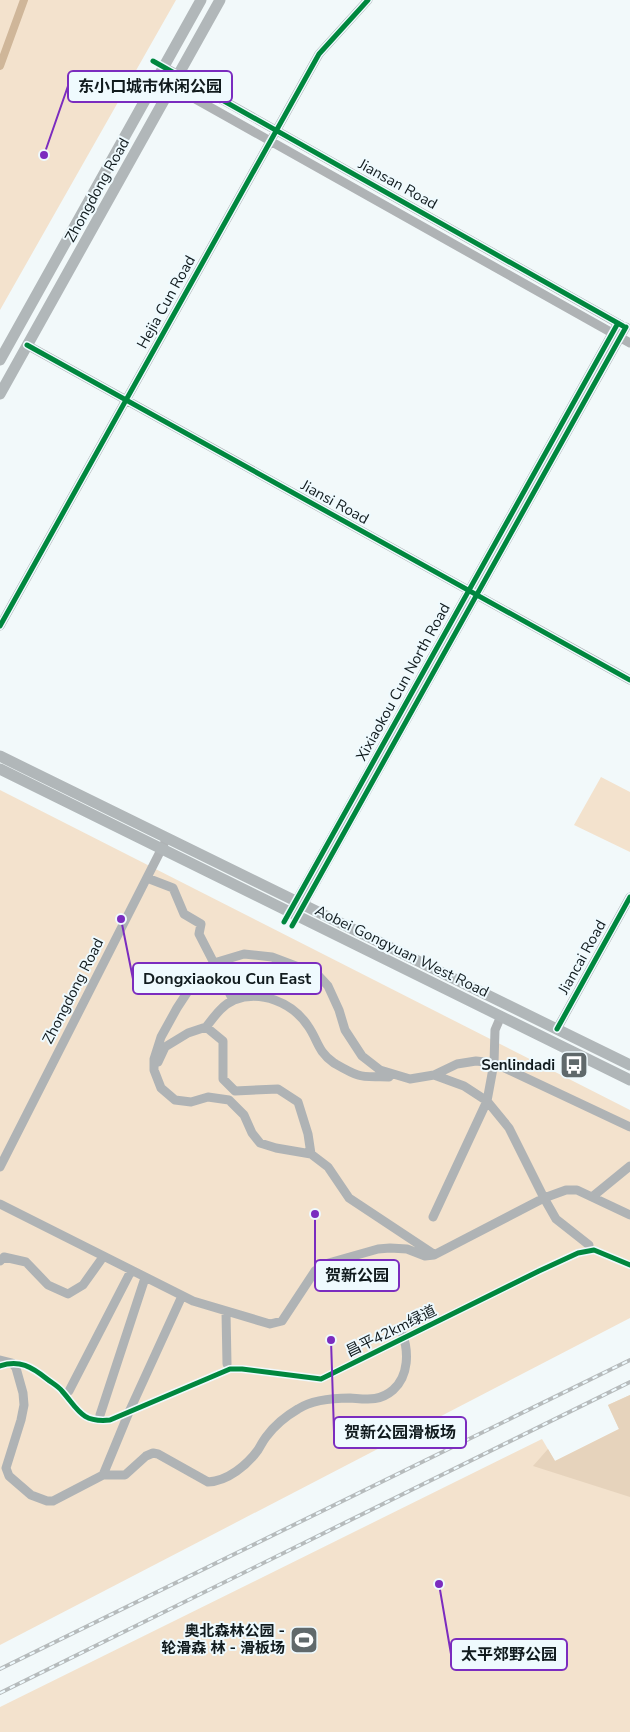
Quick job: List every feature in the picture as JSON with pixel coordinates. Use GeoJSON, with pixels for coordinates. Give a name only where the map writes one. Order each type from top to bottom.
{"type":"FeatureCollection","features":[{"type":"Feature","properties":{"kind":"main road","name":"Zhongdong Road"},"geometry":{"type":"LineString","coordinates":[[0,360],[201,0]]}},
{"type":"Feature","properties":{"kind":"main road","name":"Zhongdong Road"},"geometry":{"type":"LineString","coordinates":[[0,394],[220,0]]}},
{"type":"Feature","properties":{"kind":"main road","name":"Aobei Gongyuan West Road"},"geometry":{"type":"LineString","coordinates":[[0,756],[630,1065]]}},
{"type":"Feature","properties":{"kind":"main road","name":"Aobei Gongyuan West Road"},"geometry":{"type":"LineString","coordinates":[[0,769],[630,1080]]}},
{"type":"Feature","properties":{"kind":"street","name":"Hejia Cun Road"},"geometry":{"type":"LineString","coordinates":[[0,626],[318,54],[368,0]]}},
{"type":"Feature","properties":{"kind":"street","name":"Jiansan Road"},"geometry":{"type":"LineString","coordinates":[[164,67],[624,327]]}},
{"type":"Feature","properties":{"kind":"street","name":"Jiansan Road"},"geometry":{"type":"LineString","coordinates":[[158,78],[630,343]]}},
{"type":"Feature","properties":{"kind":"street","name":"Xixiaokou Cun North Road"},"geometry":{"type":"LineString","coordinates":[[294,914],[616,336],[624,327]]}},
{"type":"Feature","properties":{"kind":"street","name":"Jiansi Road"},"geometry":{"type":"LineString","coordinates":[[27,345],[630,680]]}},
{"type":"Feature","properties":{"kind":"street","name":"Zhongdong Road"},"geometry":{"type":"LineString","coordinates":[[0,1167],[168,838]]}},
{"type":"Feature","properties":{"kind":"street"},"geometry":{"type":"LineString","coordinates":[[147,878],[173,888],[184,914],[201,924],[199,934],[233,1000]]}},
{"type":"Feature","properties":{"kind":"street","name":"Jiancai Road"},"geometry":{"type":"LineString","coordinates":[[557,1029],[630,897]]}},
{"type":"Feature","properties":{"kind":"street"},"geometry":{"type":"LineString","coordinates":[[410,1079],[380,1070],[362,1056],[345,1030],[339,1010],[328,986],[317,974],[272,957],[244,954],[214,963],[194,982],[160,1037],[154,1059],[154,1070],[161,1088],[175,1100],[192,1102],[208,1097],[229,1100],[244,1115],[252,1133],[260,1142],[276,1148],[311,1154],[328,1167],[349,1198],[434,1255]]}},
{"type":"Feature","properties":{"kind":"street"},"geometry":{"type":"LineString","coordinates":[[154,1070],[165,1047],[188,1033],[206,1026],[218,1011],[233,1000],[256,996],[275,999],[295,1011],[308,1026],[318,1046],[333,1062],[358,1076],[410,1079],[434,1075],[457,1064],[476,1061],[494,1063],[630,1127]]}},
{"type":"Feature","properties":{"kind":"street"},"geometry":{"type":"LineString","coordinates":[[433,1218],[487,1101],[494,1063],[495,1030],[501,1016]]}},
{"type":"Feature","properties":{"kind":"street"},"geometry":{"type":"LineString","coordinates":[[206,1026],[223,1041],[223,1079],[235,1091],[278,1089],[298,1102],[308,1134],[311,1154]]}},
{"type":"Feature","properties":{"kind":"street"},"geometry":{"type":"LineString","coordinates":[[434,1075],[464,1086],[487,1101],[509,1128],[556,1219],[589,1245]]}},
{"type":"Feature","properties":{"kind":"street"},"geometry":{"type":"LineString","coordinates":[[592,1197],[630,1166]]}},
{"type":"Feature","properties":{"kind":"street"},"geometry":{"type":"LineString","coordinates":[[0,1204],[182,1296],[226,1312],[270,1324],[282,1321],[315,1271],[325,1264],[378,1249],[390,1248],[407,1249],[425,1256],[434,1255],[544,1198],[566,1190],[577,1190],[630,1215]]}},
{"type":"Feature","properties":{"kind":"street"},"geometry":{"type":"LineString","coordinates":[[0,1262],[4,1257],[26,1262],[48,1285],[68,1294],[83,1285],[103,1257]]}},
{"type":"Feature","properties":{"kind":"street"},"geometry":{"type":"LineString","coordinates":[[69,1391],[131,1271]]}},
{"type":"Feature","properties":{"kind":"street"},"geometry":{"type":"LineString","coordinates":[[100,1414],[145,1278]]}},
{"type":"Feature","properties":{"kind":"street"},"geometry":{"type":"LineString","coordinates":[[104,1475],[128,1412],[182,1296]]}},
{"type":"Feature","properties":{"kind":"street"},"geometry":{"type":"LineString","coordinates":[[226,1312],[228,1364]]}},
{"type":"Feature","properties":{"kind":"street"},"geometry":{"type":"LineString","coordinates":[[0,1360],[12,1363],[16,1368],[23,1393],[24,1405],[6,1468],[9,1476],[31,1495],[47,1501],[53,1501],[104,1475],[125,1475],[146,1456],[153,1453],[208,1482],[216,1482],[227,1477],[248,1461],[266,1436],[290,1414],[301,1407],[334,1399],[372,1400],[384,1397],[395,1389],[402,1377],[406,1364],[407,1351],[402,1333]]}},
{"type":"Feature","properties":{"kind":"shaded area"},"geometry":{"type":"Polygon","coordinates":[[[0,0],[176,0],[0,310],[0,0]]]}},
{"type":"Feature","properties":{"kind":"shaded area"},"geometry":{"type":"Polygon","coordinates":[[[601,777],[630,792],[630,852],[574,825],[601,777]]]}},
{"type":"Feature","properties":{"kind":"shaded area"},"geometry":{"type":"Polygon","coordinates":[[[0,790],[630,1110],[630,1318],[0,1645],[0,790]]]}},
{"type":"Feature","properties":{"kind":"shaded area"},"geometry":{"type":"Polygon","coordinates":[[[630,1395],[630,1732],[0,1732],[0,1707],[542,1439],[555,1461],[619,1429],[608,1405],[630,1395]]]}},
{"type":"Feature","properties":{"kind":"shaded area"},"geometry":{"type":"Polygon","coordinates":[[[630,1395],[630,1497],[533,1466],[548,1449],[555,1461],[619,1429],[608,1405],[630,1395]]]}},
{"type":"Feature","properties":{"kind":"waterway"},"geometry":{"type":"LineString","coordinates":[[0,66],[24,0]]}},
{"type":"Feature","properties":{"kind":"railway"},"geometry":{"type":"LineString","coordinates":[[0,1669],[630,1360]]}},
{"type":"Feature","properties":{"kind":"railway"},"geometry":{"type":"LineString","coordinates":[[0,1693],[630,1382]]}},
{"type":"Feature","properties":{"kind":"cycle path"},"geometry":{"type":"LineString","coordinates":[[0,626],[319,54],[368,0]]}},
{"type":"Feature","properties":{"kind":"cycle path"},"geometry":{"type":"LineString","coordinates":[[153,61],[623,326]]}},
{"type":"Feature","properties":{"kind":"cycle path"},"geometry":{"type":"LineString","coordinates":[[284,922],[618,323]]}},
{"type":"Feature","properties":{"kind":"cycle path"},"geometry":{"type":"LineString","coordinates":[[292,926],[626,327]]}},
{"type":"Feature","properties":{"kind":"cycle path"},"geometry":{"type":"LineString","coordinates":[[27,345],[630,680]]}},
{"type":"Feature","properties":{"kind":"cycle path"},"geometry":{"type":"LineString","coordinates":[[557,1029],[630,897]]}},
{"type":"Feature","properties":{"kind":"cycle path","name":"昌平42km绿道"},"geometry":{"type":"LineString","coordinates":[[0,1366],[13,1363],[25,1365],[59,1388],[86,1417],[110,1420],[230,1369],[321,1379],[578,1253],[594,1250],[630,1265]]}},
{"type":"Feature","properties":{"kind":"place","name":"东小口城市休闲公园"},"geometry":{"type":"Point","coordinates":[44,155]}},
{"type":"Feature","properties":{"kind":"place","name":"Dongxiaokou Cun East"},"geometry":{"type":"Point","coordinates":[121,919]}},
{"type":"Feature","properties":{"kind":"place","name":"Senlindadi"},"geometry":{"type":"Point","coordinates":[574,1065]}},
{"type":"Feature","properties":{"kind":"place","name":"贺新公园"},"geometry":{"type":"Point","coordinates":[315,1214]}},
{"type":"Feature","properties":{"kind":"place","name":"贺新公园滑板场"},"geometry":{"type":"Point","coordinates":[331,1340]}},
{"type":"Feature","properties":{"kind":"place","name":"太平郊野公园"},"geometry":{"type":"Point","coordinates":[439,1584]}},
{"type":"Feature","properties":{"kind":"place","name":"奥北森林公园 - 轮滑森 林 - 滑板场"},"geometry":{"type":"Point","coordinates":[304,1640]}}]}
